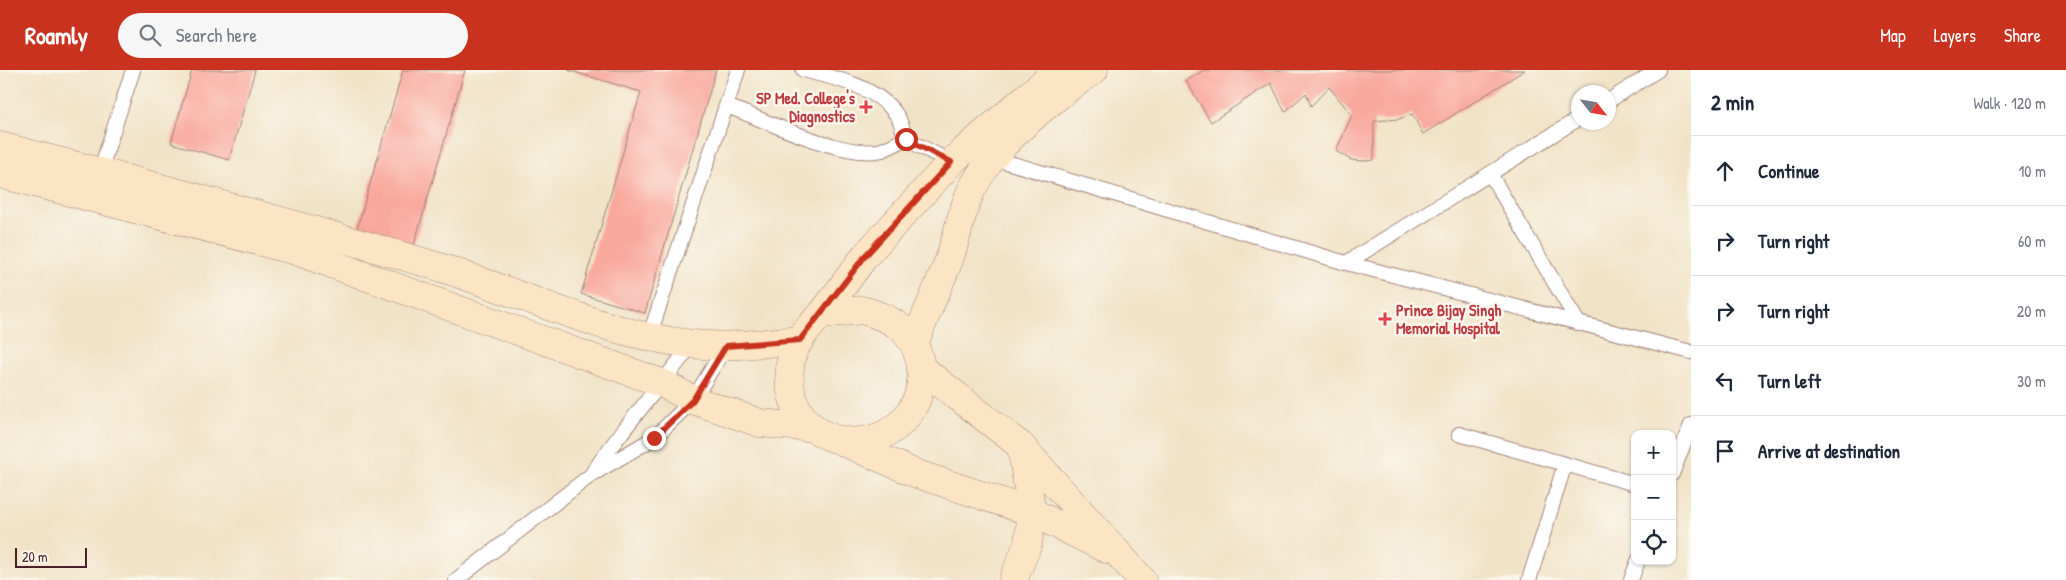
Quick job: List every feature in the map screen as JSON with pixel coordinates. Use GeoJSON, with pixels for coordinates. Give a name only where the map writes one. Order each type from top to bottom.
{"type":"FeatureCollection","features":[{"type":"Feature","properties":{"kind":"street"},"geometry":{"type":"LineString","coordinates":[[1058,70],[960,154],[865,256],[800,340],[794,351],[789,372],[791,393],[800,413],[814,428],[827,436],[918,474],[1032,512],[1121,557]]}},
{"type":"Feature","properties":{"kind":"street"},"geometry":{"type":"LineString","coordinates":[[841,441],[862,442],[882,436],[900,425],[913,408],[920,389],[917,356],[971,191],[993,158],[1022,127],[1076,82],[1094,70]]}},
{"type":"Feature","properties":{"kind":"street"},"geometry":{"type":"LineString","coordinates":[[0,146],[100,171],[427,263],[597,322],[649,337],[692,344],[726,346],[800,340]]}},
{"type":"Feature","properties":{"kind":"street"},"geometry":{"type":"LineString","coordinates":[[960,154],[993,158]]}},
{"type":"Feature","properties":{"kind":"street"},"geometry":{"type":"LineString","coordinates":[[0,174],[296,251],[662,383],[693,400],[760,423],[814,428]]}},
{"type":"Feature","properties":{"kind":"street"},"geometry":{"type":"LineString","coordinates":[[822,314],[862,310],[883,315],[900,327],[917,356],[1022,446],[1142,580]]}},
{"type":"Feature","properties":{"kind":"street"},"geometry":{"type":"LineString","coordinates":[[1014,580],[1028,544],[1032,512],[1022,446]]}},
{"type":"Feature","properties":{"kind":"lane"},"geometry":{"type":"LineString","coordinates":[[100,171],[133,70]]}},
{"type":"Feature","properties":{"kind":"lane"},"geometry":{"type":"LineString","coordinates":[[649,337],[738,70]]}},
{"type":"Feature","properties":{"kind":"lane"},"geometry":{"type":"LineString","coordinates":[[803,70],[863,88],[881,99],[897,114],[906,139]]}},
{"type":"Feature","properties":{"kind":"lane"},"geometry":{"type":"LineString","coordinates":[[1616,96],[1658,70]]}},
{"type":"Feature","properties":{"kind":"lane"},"geometry":{"type":"LineString","coordinates":[[726,106],[805,136],[855,150],[881,150],[906,139],[960,154]]}},
{"type":"Feature","properties":{"kind":"lane"},"geometry":{"type":"LineString","coordinates":[[1346,264],[1571,123]]}},
{"type":"Feature","properties":{"kind":"lane"},"geometry":{"type":"LineString","coordinates":[[993,158],[1346,264],[1691,352]]}},
{"type":"Feature","properties":{"kind":"lane"},"geometry":{"type":"LineString","coordinates":[[1490,174],[1579,324]]}},
{"type":"Feature","properties":{"kind":"lane"},"geometry":{"type":"LineString","coordinates":[[591,475],[623,430],[692,344]]}},
{"type":"Feature","properties":{"kind":"lane"},"geometry":{"type":"LineString","coordinates":[[456,580],[591,475],[654,438],[693,400],[726,346]]}},
{"type":"Feature","properties":{"kind":"lane"},"geometry":{"type":"LineString","coordinates":[[1676,464],[1691,425]]}},
{"type":"Feature","properties":{"kind":"lane"},"geometry":{"type":"LineString","coordinates":[[1459,434],[1631,483]]}},
{"type":"Feature","properties":{"kind":"lane"},"geometry":{"type":"LineString","coordinates":[[1529,580],[1565,464]]}},
{"type":"Feature","properties":{"kind":"lane"},"geometry":{"type":"LineString","coordinates":[[1631,580],[1637,565]]}},
{"type":"Feature","properties":{"kind":"building"},"geometry":{"type":"Polygon","coordinates":[[[192,70],[255,70],[229,160],[171,143],[192,70]]]}},
{"type":"Feature","properties":{"kind":"building"},"geometry":{"type":"Polygon","coordinates":[[[403,70],[465,70],[414,245],[357,229],[403,70]]]}},
{"type":"Feature","properties":{"kind":"building"},"geometry":{"type":"Polygon","coordinates":[[[568,70],[716,70],[645,313],[581,294],[641,92],[568,70]]]}},
{"type":"Feature","properties":{"kind":"building"},"geometry":{"type":"Polygon","coordinates":[[[1204,70],[1525,70],[1423,134],[1412,114],[1399,119],[1374,121],[1374,160],[1366,161],[1351,160],[1336,151],[1352,115],[1329,87],[1311,106],[1306,93],[1285,112],[1271,83],[1211,122],[1186,81],[1204,70]]]}},
{"type":"Feature","properties":{"kind":"place","name":"SP Med. College's Diagnostics"},"geometry":{"type":"Point","coordinates":[866,107]}},
{"type":"Feature","properties":{"kind":"place","name":"Prince Bijay Singh Memorial Hospital"},"geometry":{"type":"Point","coordinates":[1385,319]}},
{"type":"Feature","properties":{"kind":"route"},"geometry":{"type":"LineString","coordinates":[[654,438],[693,400],[726,346],[800,340],[865,256],[951,162],[906,139]]}}]}
